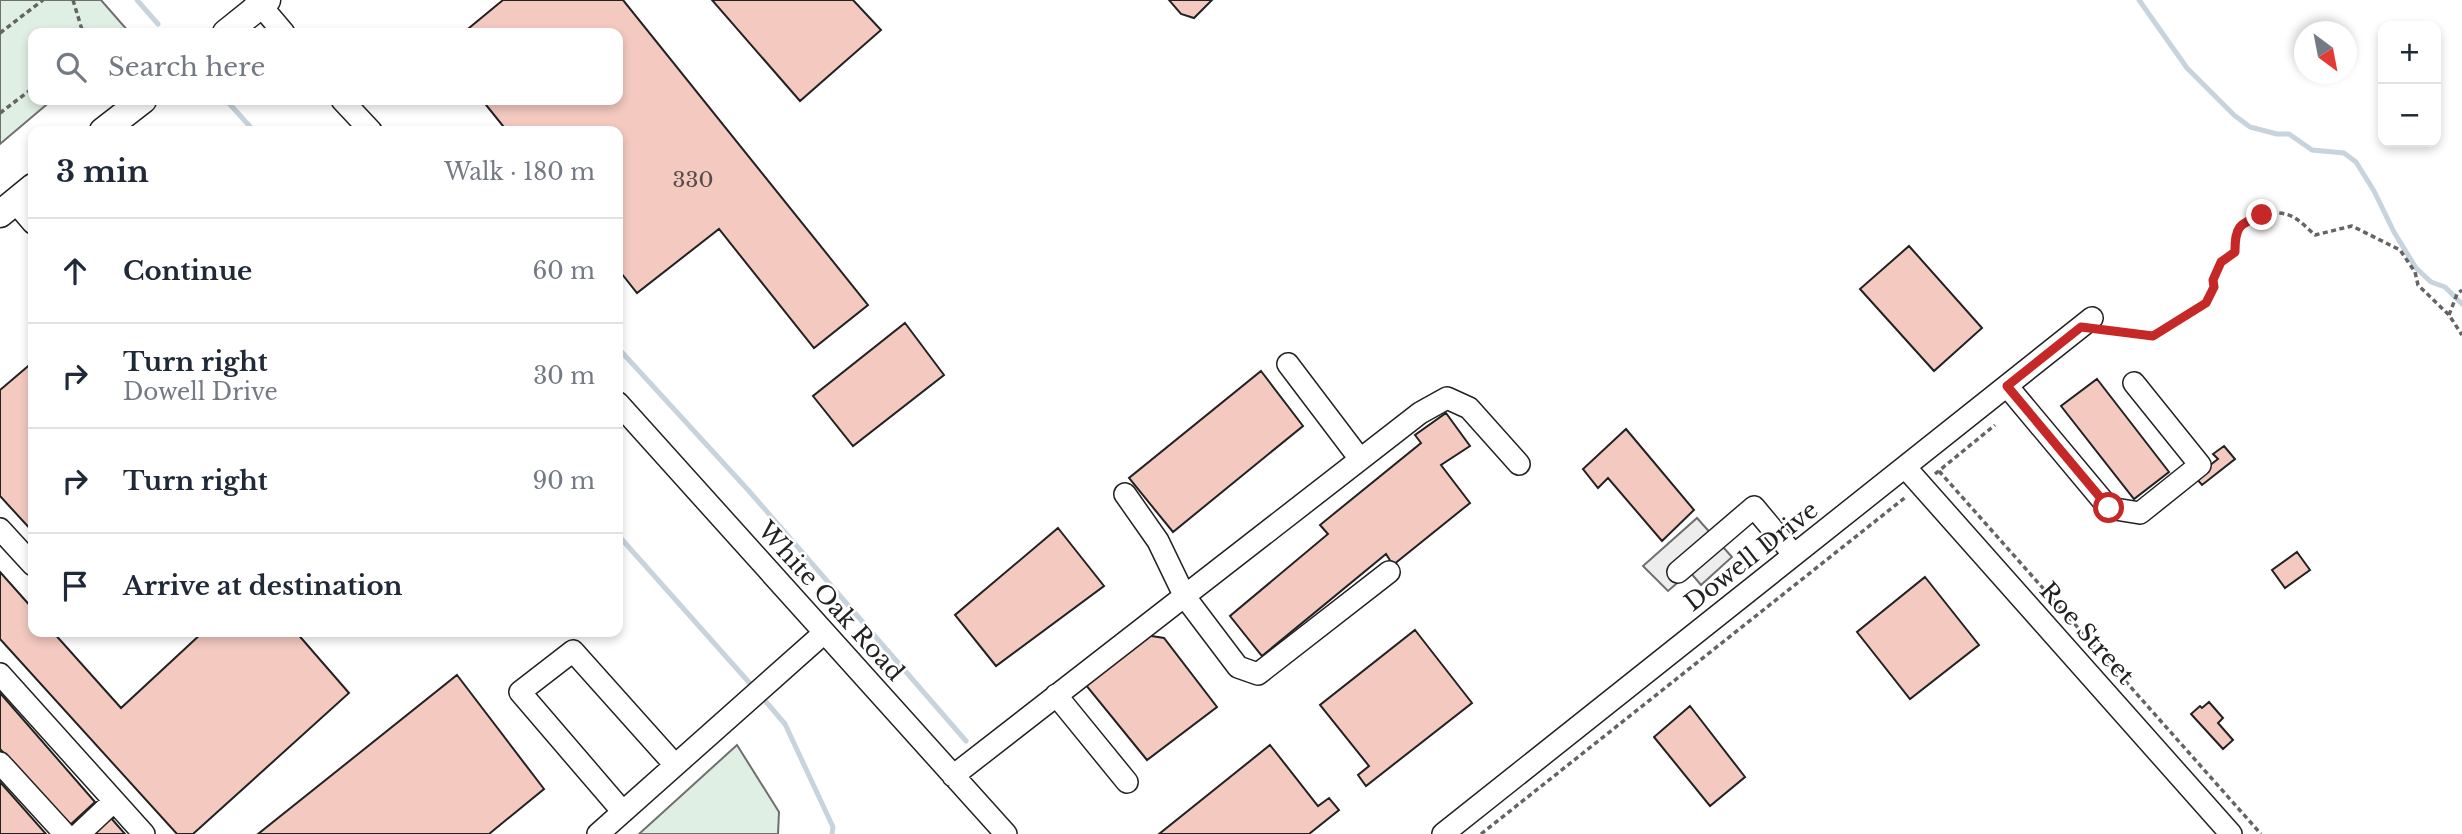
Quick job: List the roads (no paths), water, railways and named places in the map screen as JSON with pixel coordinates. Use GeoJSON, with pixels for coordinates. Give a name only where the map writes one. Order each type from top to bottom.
{"type":"FeatureCollection","features":[{"type":"Feature","properties":{"kind":"main road"},"geometry":{"type":"LineString","coordinates":[[232,28],[261,2]]}},
{"type":"Feature","properties":{"kind":"main road"},"geometry":{"type":"LineString","coordinates":[[109,126],[137,105]]}},
{"type":"Feature","properties":{"kind":"street"},"geometry":{"type":"LineString","coordinates":[[261,2],[280,28]]}},
{"type":"Feature","properties":{"kind":"street"},"geometry":{"type":"LineString","coordinates":[[347,105],[366,126]]}},
{"type":"Feature","properties":{"kind":"street"},"geometry":{"type":"LineString","coordinates":[[16,201],[28,217]]}},
{"type":"Feature","properties":{"kind":"street","name":"Dowell Drive"},"geometry":{"type":"LineString","coordinates":[[1443,834],[2086,322]]}},
{"type":"Feature","properties":{"kind":"street"},"geometry":{"type":"LineString","coordinates":[[1288,364],[1360,459]]}},
{"type":"Feature","properties":{"kind":"street"},"geometry":{"type":"LineString","coordinates":[[2007,386],[2109,508],[2140,513],[2200,465],[2134,383]]}},
{"type":"Feature","properties":{"kind":"street"},"geometry":{"type":"LineString","coordinates":[[953,775],[1420,413],[1447,398],[1469,408],[1519,464]]}},
{"type":"Feature","properties":{"kind":"street","name":"White Oak Road"},"geometry":{"type":"LineString","coordinates":[[623,409],[1006,834]]}},
{"type":"Feature","properties":{"kind":"street","name":"Roe Street"},"geometry":{"type":"LineString","coordinates":[[1905,467],[2231,834]]}},
{"type":"Feature","properties":{"kind":"street"},"geometry":{"type":"LineString","coordinates":[[1125,494],[1158,541],[1185,597],[1238,667],[1258,674],[1389,572]]}},
{"type":"Feature","properties":{"kind":"street"},"geometry":{"type":"LineString","coordinates":[[1678,572],[1754,507],[1794,555]]}},
{"type":"Feature","properties":{"kind":"street"},"geometry":{"type":"LineString","coordinates":[[0,529],[28,560]]}},
{"type":"Feature","properties":{"kind":"street"},"geometry":{"type":"LineString","coordinates":[[598,834],[824,633]]}},
{"type":"Feature","properties":{"kind":"street"},"geometry":{"type":"LineString","coordinates":[[622,812],[520,692],[573,651],[676,765]]}},
{"type":"Feature","properties":{"kind":"street"},"geometry":{"type":"LineString","coordinates":[[0,674],[144,834]]}},
{"type":"Feature","properties":{"kind":"street"},"geometry":{"type":"LineString","coordinates":[[1056,695],[1127,782]]}},
{"type":"Feature","properties":{"kind":"street"},"geometry":{"type":"LineString","coordinates":[[0,763],[65,834]]}},
{"type":"Feature","properties":{"kind":"street"},"geometry":{"type":"LineString","coordinates":[[79,834],[114,801]]}},
{"type":"Feature","properties":{"kind":"waterway"},"geometry":{"type":"LineString","coordinates":[[137,0],[158,24]]}},
{"type":"Feature","properties":{"kind":"waterway"},"geometry":{"type":"LineString","coordinates":[[2139,0],[2187,68],[2234,115],[2250,127],[2277,134],[2289,134],[2312,150],[2344,153],[2356,162],[2416,268],[2431,282],[2445,287],[2462,304]]}},
{"type":"Feature","properties":{"kind":"waterway"},"geometry":{"type":"LineString","coordinates":[[231,105],[249,126]]}},
{"type":"Feature","properties":{"kind":"waterway"},"geometry":{"type":"LineString","coordinates":[[623,353],[749,491],[966,741]]}},
{"type":"Feature","properties":{"kind":"waterway"},"geometry":{"type":"LineString","coordinates":[[623,541],[754,688]]}},
{"type":"Feature","properties":{"kind":"waterway"},"geometry":{"type":"LineString","coordinates":[[761,696],[785,724],[833,827],[832,834]]}}]}
